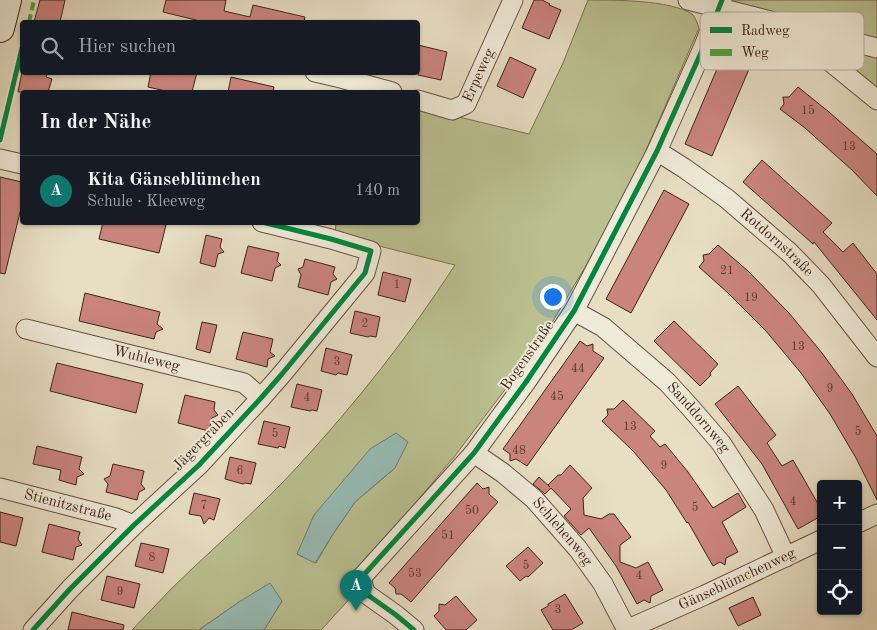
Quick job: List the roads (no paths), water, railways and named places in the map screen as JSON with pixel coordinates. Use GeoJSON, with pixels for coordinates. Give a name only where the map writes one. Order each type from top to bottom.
{"type":"FeatureCollection","features":[{"type":"Feature","properties":{"kind":"street"},"geometry":{"type":"LineString","coordinates":[[0,28],[7,0]]}},
{"type":"Feature","properties":{"kind":"street","name":"Erpeweg"},"geometry":{"type":"LineString","coordinates":[[420,101],[452,110],[466,104],[513,0]]}},
{"type":"Feature","properties":{"kind":"street"},"geometry":{"type":"LineString","coordinates":[[688,0],[721,4],[746,12]]}},
{"type":"Feature","properties":{"kind":"street"},"geometry":{"type":"LineString","coordinates":[[864,45],[877,48]]}},
{"type":"Feature","properties":{"kind":"street","name":"Bogenstraße"},"geometry":{"type":"LineString","coordinates":[[414,630],[365,592],[361,578],[474,453],[526,382],[574,311],[657,151],[700,55]]}},
{"type":"Feature","properties":{"kind":"street"},"geometry":{"type":"LineString","coordinates":[[840,70],[877,100]]}},
{"type":"Feature","properties":{"kind":"street"},"geometry":{"type":"LineString","coordinates":[[328,75],[385,90]]}},
{"type":"Feature","properties":{"kind":"street","name":"Rotdornstraße"},"geometry":{"type":"LineString","coordinates":[[657,151],[726,198],[790,253],[821,285],[877,357]]}},
{"type":"Feature","properties":{"kind":"street"},"geometry":{"type":"LineString","coordinates":[[0,159],[20,164]]}},
{"type":"Feature","properties":{"kind":"street","name":"Jägergraben"},"geometry":{"type":"LineString","coordinates":[[33,630],[134,525],[199,465],[282,374],[365,273],[372,252],[331,239],[274,225]]}},
{"type":"Feature","properties":{"kind":"street","name":"Sanddornweg"},"geometry":{"type":"LineString","coordinates":[[574,311],[604,326],[667,382],[689,406],[720,443],[739,471],[764,510],[786,557]]}},
{"type":"Feature","properties":{"kind":"street","name":"Wuhleweg"},"geometry":{"type":"LineString","coordinates":[[26,329],[244,383],[261,398]]}},
{"type":"Feature","properties":{"kind":"street","name":"Schlehenweg"},"geometry":{"type":"LineString","coordinates":[[474,453],[503,473],[534,500],[573,542],[603,584],[627,630]]}},
{"type":"Feature","properties":{"kind":"street","name":"Stienitzstraße"},"geometry":{"type":"LineString","coordinates":[[0,488],[116,518],[134,525]]}},
{"type":"Feature","properties":{"kind":"street"},"geometry":{"type":"LineString","coordinates":[[862,521],[877,514]]}},
{"type":"Feature","properties":{"kind":"street","name":"Gänseblümchenweg"},"geometry":{"type":"LineString","coordinates":[[627,630],[817,542]]}},
{"type":"Feature","properties":{"kind":"water"},"geometry":{"type":"Polygon","coordinates":[[[396,433],[408,442],[395,468],[355,502],[315,563],[297,554],[314,515],[370,449],[396,433]]]}},
{"type":"Feature","properties":{"kind":"water"},"geometry":{"type":"Polygon","coordinates":[[[270,583],[282,601],[264,630],[199,630],[239,602],[270,583]]]}},
{"type":"Feature","properties":{"kind":"place","name":"Kita Gänseblümchen"},"geometry":{"type":"Point","coordinates":[356,611]}}]}
